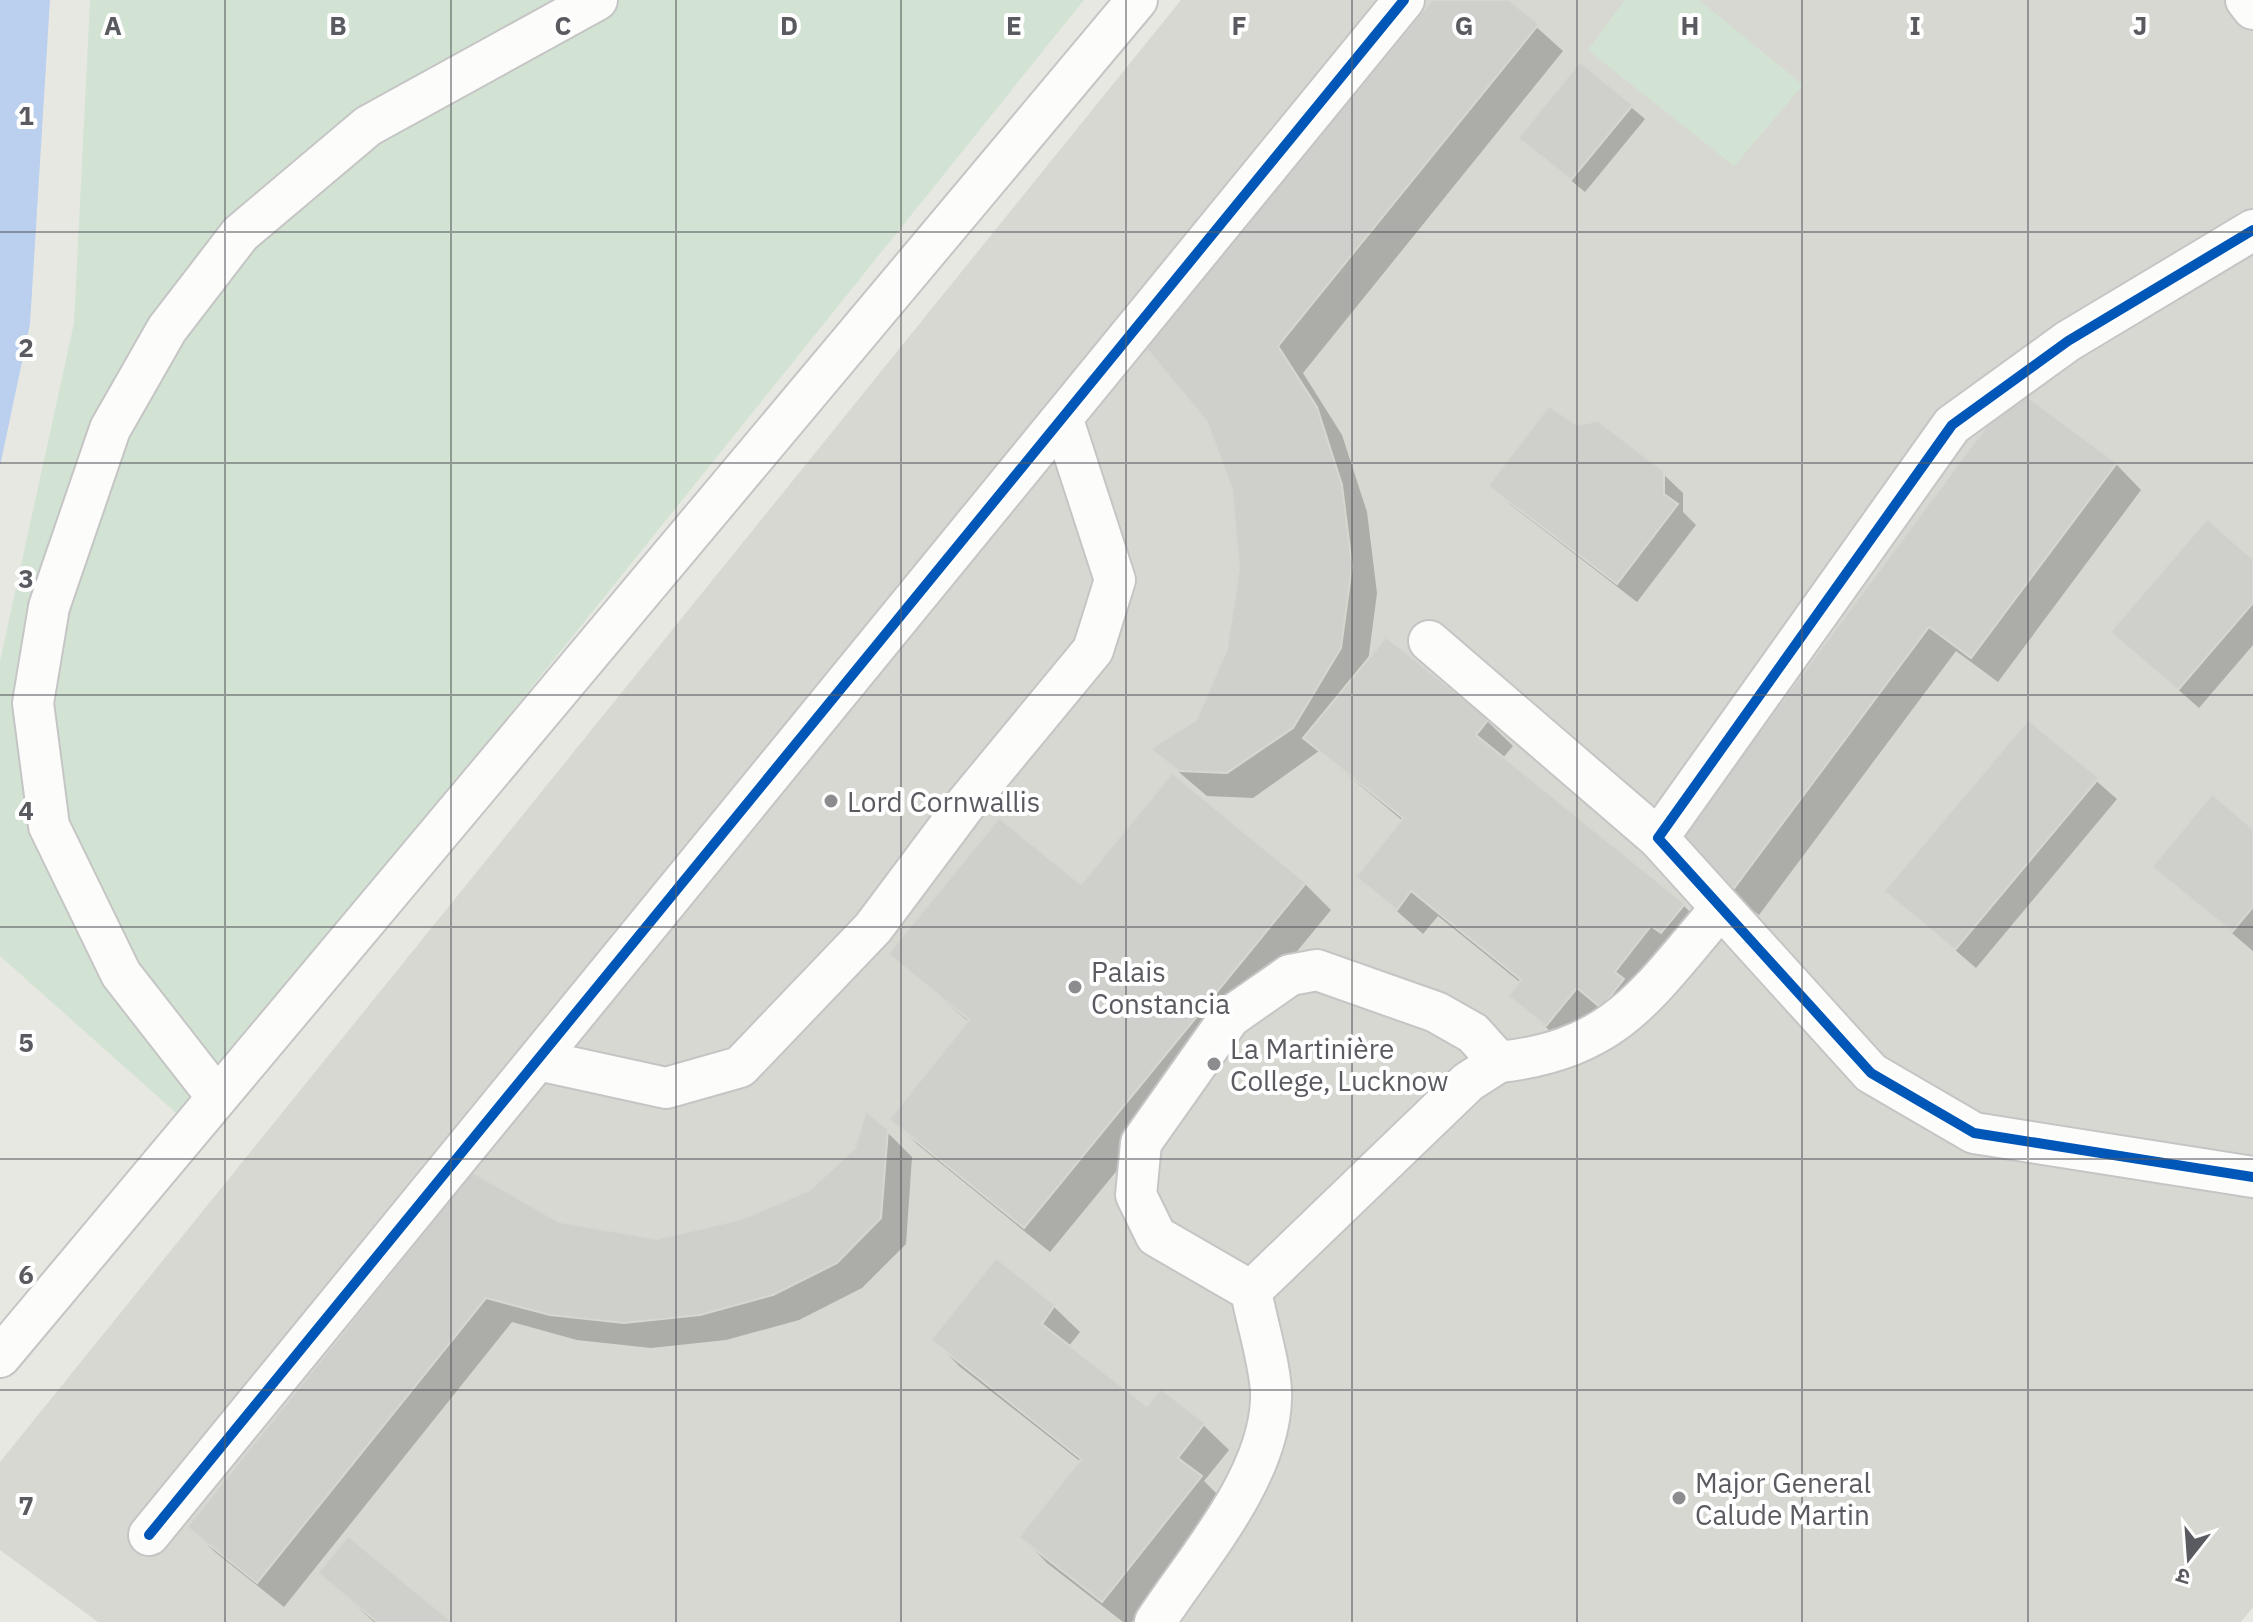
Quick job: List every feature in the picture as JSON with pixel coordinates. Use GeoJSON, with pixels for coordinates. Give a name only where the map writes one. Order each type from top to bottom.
{"type":"FeatureCollection","features":[{"type":"Feature","properties":{"kind":"street"},"geometry":{"type":"LineString","coordinates":[[217,1097],[121,974],[49,826],[33,703],[49,607],[105,443],[167,329],[240,234],[368,126],[597,0]]}},
{"type":"Feature","properties":{"kind":"street"},"geometry":{"type":"LineString","coordinates":[[0,1357],[1137,0]]}},
{"type":"Feature","properties":{"kind":"street"},"geometry":{"type":"LineString","coordinates":[[149,1535],[1404,0]]}},
{"type":"Feature","properties":{"kind":"street"},"geometry":{"type":"LineString","coordinates":[[2246,0],[2253,9]]}},
{"type":"Feature","properties":{"kind":"street"},"geometry":{"type":"LineString","coordinates":[[1658,838],[1952,425],[2068,341],[2253,230]]}},
{"type":"Feature","properties":{"kind":"street"},"geometry":{"type":"LineString","coordinates":[[538,1060],[666,1088],[740,1067],[873,928],[965,805],[1093,650],[1115,580],[1063,420]]}},
{"type":"Feature","properties":{"kind":"street"},"geometry":{"type":"LineString","coordinates":[[1429,641],[1658,838],[1871,1073],[1974,1133],[2253,1177]]}},
{"type":"Feature","properties":{"kind":"street"},"geometry":{"type":"LineString","coordinates":[[1251,1291],[1468,1082],[1499,1062],[1534,1058],[1599,1036],[1638,1004],[1720,909]]}},
{"type":"Feature","properties":{"kind":"street"},"geometry":{"type":"LineString","coordinates":[[1155,1622],[1245,1486],[1263,1448],[1272,1398],[1251,1291],[1156,1236],[1136,1195],[1141,1143],[1230,1017],[1290,975],[1317,970],[1436,1012],[1473,1033],[1499,1062]]}},
{"type":"Feature","properties":{"kind":"shaded area"},"geometry":{"type":"Polygon","coordinates":[[[1181,0],[2253,0],[2253,1607],[2241,1622],[98,1622],[0,1550],[0,1462],[1181,0]]]}},
{"type":"Feature","properties":{"kind":"green space"},"geometry":{"type":"Polygon","coordinates":[[[90,0],[1084,0],[184,1120],[0,956],[0,661],[74,323],[90,0]]]}},
{"type":"Feature","properties":{"kind":"green space"},"geometry":{"type":"Polygon","coordinates":[[[1625,0],[1699,0],[1803,85],[1734,166],[1588,50],[1625,0]]]}},
{"type":"Feature","properties":{"kind":"water"},"geometry":{"type":"Polygon","coordinates":[[[0,0],[50,0],[30,324],[0,466],[0,0]]]}},
{"type":"Feature","properties":{"kind":"building"},"geometry":{"type":"Polygon","coordinates":[[[1432,0],[1509,0],[1539,24],[1278,346],[1317,407],[1342,485],[1352,566],[1341,648],[1293,728],[1227,773],[1179,771],[1150,749],[1196,720],[1227,649],[1239,569],[1232,490],[1207,422],[1145,347],[1432,0]]]}},
{"type":"Feature","properties":{"kind":"building"},"geometry":{"type":"Polygon","coordinates":[[[1580,62],[1633,105],[1571,180],[1518,138],[1580,62]]]}},
{"type":"Feature","properties":{"kind":"building"},"geometry":{"type":"Polygon","coordinates":[[[2015,388],[2117,463],[1971,658],[1929,627],[1732,891],[1673,847],[2015,388]]]}},
{"type":"Feature","properties":{"kind":"building"},"geometry":{"type":"Polygon","coordinates":[[[1549,406],[1577,425],[1598,421],[1664,471],[1664,494],[1678,504],[1617,584],[1488,486],[1549,406]]]}},
{"type":"Feature","properties":{"kind":"building"},"geometry":{"type":"Polygon","coordinates":[[[2207,519],[2253,559],[2253,603],[2178,690],[2110,632],[2207,519]]]}},
{"type":"Feature","properties":{"kind":"building"},"geometry":{"type":"Polygon","coordinates":[[[1386,637],[1489,719],[1476,735],[1685,904],[1661,933],[1651,926],[1615,972],[1624,979],[1601,1008],[1577,988],[1546,1026],[1508,996],[1521,980],[1411,891],[1397,910],[1356,877],[1403,818],[1303,738],[1386,637]]]}},
{"type":"Feature","properties":{"kind":"building"},"geometry":{"type":"Polygon","coordinates":[[[2028,720],[2099,778],[1955,950],[1884,891],[2028,720]]]}},
{"type":"Feature","properties":{"kind":"building","name":"Palais Constancia"},"geometry":{"type":"Polygon","coordinates":[[[1172,773],[1306,883],[1024,1228],[889,1119],[969,1020],[888,954],[999,818],[1081,884],[1172,773]]]}},
{"type":"Feature","properties":{"kind":"building"},"geometry":{"type":"Polygon","coordinates":[[[2212,794],[2253,829],[2253,907],[2232,932],[2152,867],[2212,794]]]}},
{"type":"Feature","properties":{"kind":"building"},"geometry":{"type":"Polygon","coordinates":[[[866,1111],[888,1130],[881,1218],[837,1263],[773,1295],[700,1315],[624,1323],[550,1315],[486,1298],[257,1583],[187,1527],[472,1172],[559,1222],[657,1239],[742,1219],[810,1190],[855,1148],[866,1111]]]}},
{"type":"Feature","properties":{"kind":"building"},"geometry":{"type":"Polygon","coordinates":[[[996,1258],[1055,1305],[1042,1324],[1147,1406],[1161,1389],[1205,1423],[1178,1458],[1202,1476],[1102,1602],[1019,1537],[1081,1459],[931,1340],[996,1258]]]}},
{"type":"Feature","properties":{"kind":"building"},"geometry":{"type":"Polygon","coordinates":[[[348,1536],[452,1622],[377,1622],[318,1573],[348,1536]]]}},
{"type":"Feature","properties":{"kind":"cycle path"},"geometry":{"type":"LineString","coordinates":[[149,1535],[1404,0]]}},
{"type":"Feature","properties":{"kind":"cycle path"},"geometry":{"type":"LineString","coordinates":[[2253,230],[2068,341],[1952,425],[1658,838],[1871,1073],[1974,1133],[2253,1177]]}},
{"type":"Feature","properties":{"kind":"place","name":"Lord Cornwallis"},"geometry":{"type":"Point","coordinates":[831,801]}},
{"type":"Feature","properties":{"kind":"place","name":"Palais Constancia"},"geometry":{"type":"Point","coordinates":[1075,987]}},
{"type":"Feature","properties":{"kind":"place","name":"La Martinière College, Lucknow"},"geometry":{"type":"Point","coordinates":[1214,1064]}},
{"type":"Feature","properties":{"kind":"place","name":"Major General Calude Martin"},"geometry":{"type":"Point","coordinates":[1679,1498]}}]}
